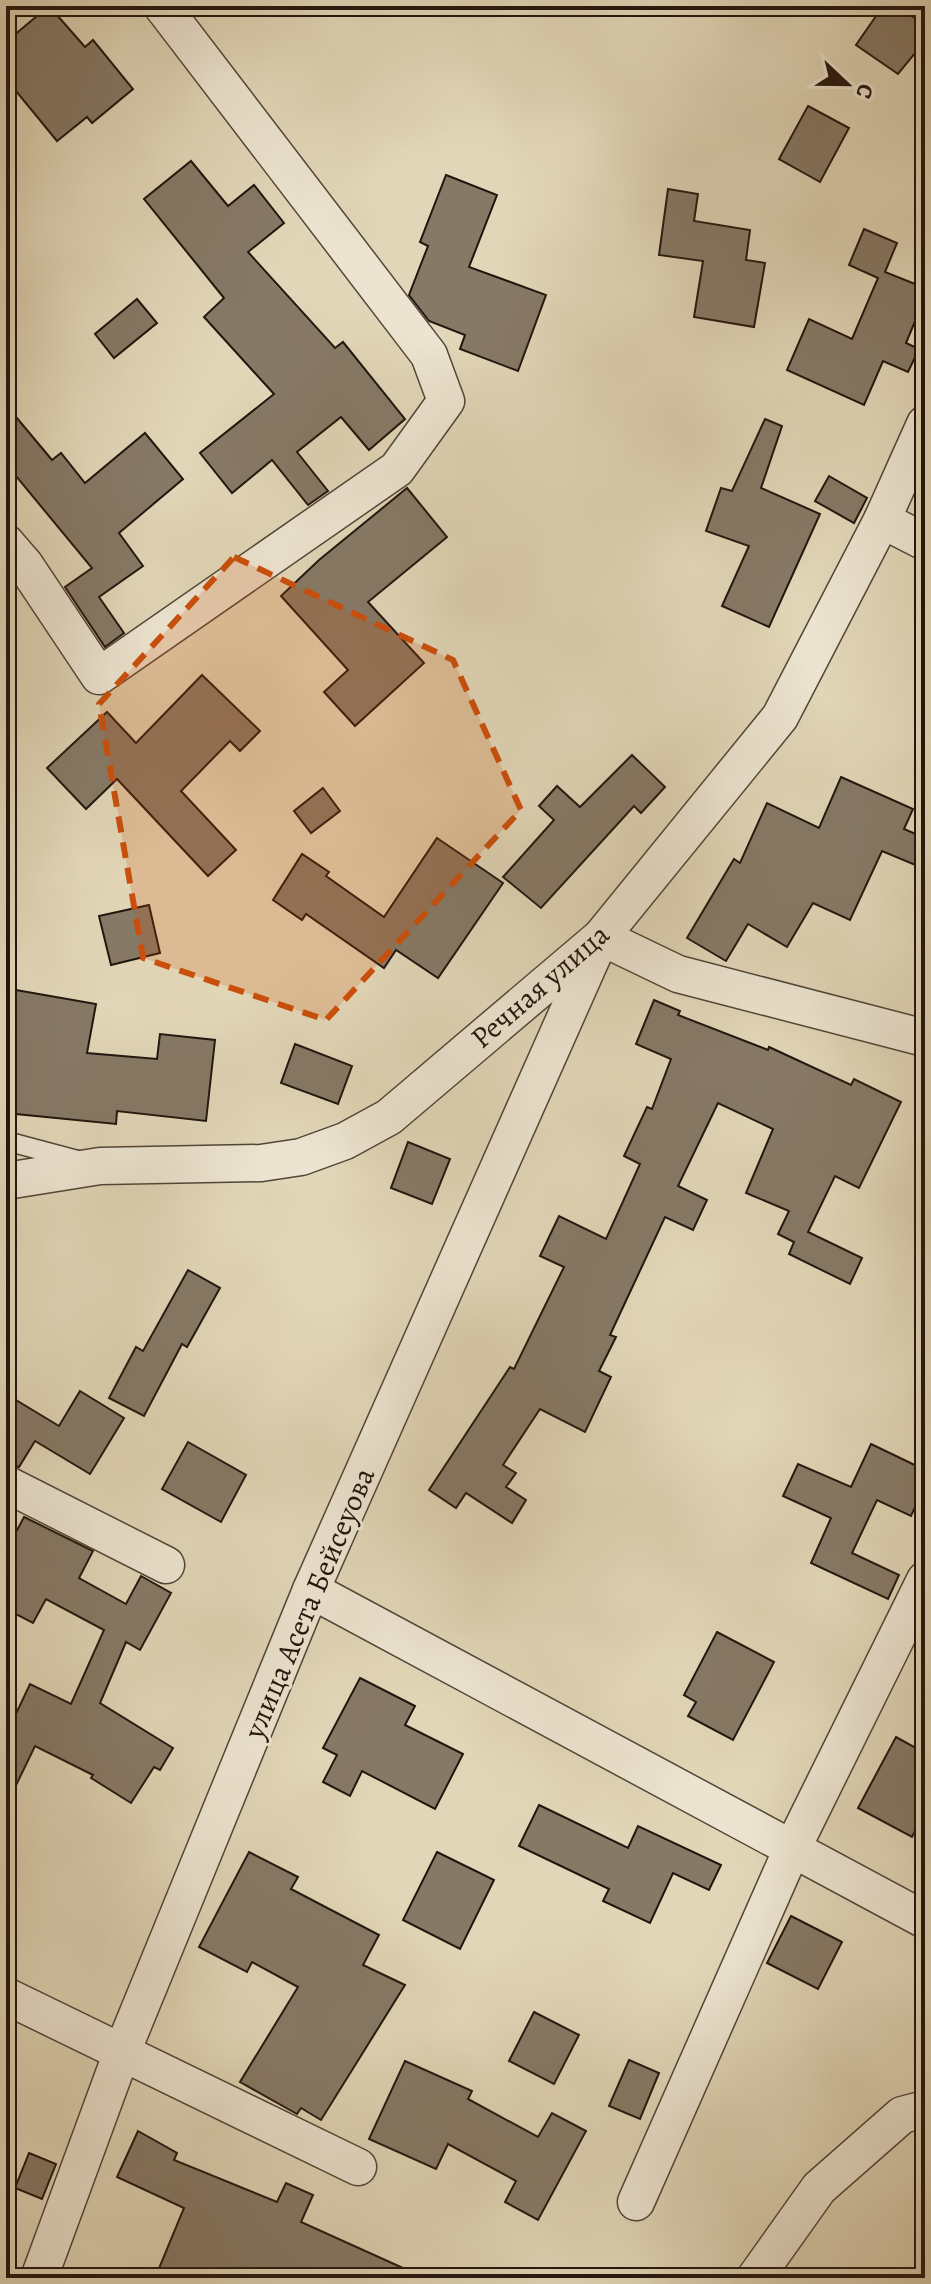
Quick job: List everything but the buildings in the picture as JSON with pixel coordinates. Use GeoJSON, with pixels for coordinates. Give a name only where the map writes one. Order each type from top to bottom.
{"type":"FeatureCollection","features":[{"type":"Feature","properties":{"kind":"street"},"geometry":{"type":"LineString","coordinates":[[6,543],[25,565],[99,676],[397,469],[446,401],[429,355],[162,6]]}},
{"type":"Feature","properties":{"kind":"street","name":"Речная улица"},"geometry":{"type":"LineString","coordinates":[[6,1181],[100,1166],[261,1163],[301,1157],[345,1141],[389,1117],[601,937],[780,717],[882,520],[925,424]]}},
{"type":"Feature","properties":{"kind":"street"},"geometry":{"type":"LineString","coordinates":[[882,520],[925,542]]}},
{"type":"Feature","properties":{"kind":"street"},"geometry":{"type":"LineString","coordinates":[[601,937],[678,974],[925,1038]]}},
{"type":"Feature","properties":{"kind":"street","name":"улица Асета Бейсеуова"},"geometry":{"type":"LineString","coordinates":[[39,2278],[122,2052],[311,1590],[601,937]]}},
{"type":"Feature","properties":{"kind":"street"},"geometry":{"type":"LineString","coordinates":[[6,1484],[166,1565]]}},
{"type":"Feature","properties":{"kind":"street"},"geometry":{"type":"LineString","coordinates":[[636,2202],[792,1849],[925,1580]]}},
{"type":"Feature","properties":{"kind":"street"},"geometry":{"type":"LineString","coordinates":[[311,1590],[925,1920]]}},
{"type":"Feature","properties":{"kind":"street"},"geometry":{"type":"LineString","coordinates":[[6,1996],[358,2167]]}},
{"type":"Feature","properties":{"kind":"street"},"geometry":{"type":"LineString","coordinates":[[755,2278],[819,2188],[902,2115],[925,2109]]}},
{"type":"Feature","properties":{"kind":"lane"},"geometry":{"type":"LineString","coordinates":[[6,1141],[100,1166]]}},
{"type":"Feature","properties":{"kind":"highlighted area"},"geometry":{"type":"Polygon","coordinates":[[[234,557],[453,660],[521,810],[326,1020],[143,958],[99,704],[234,557]]]}}]}
